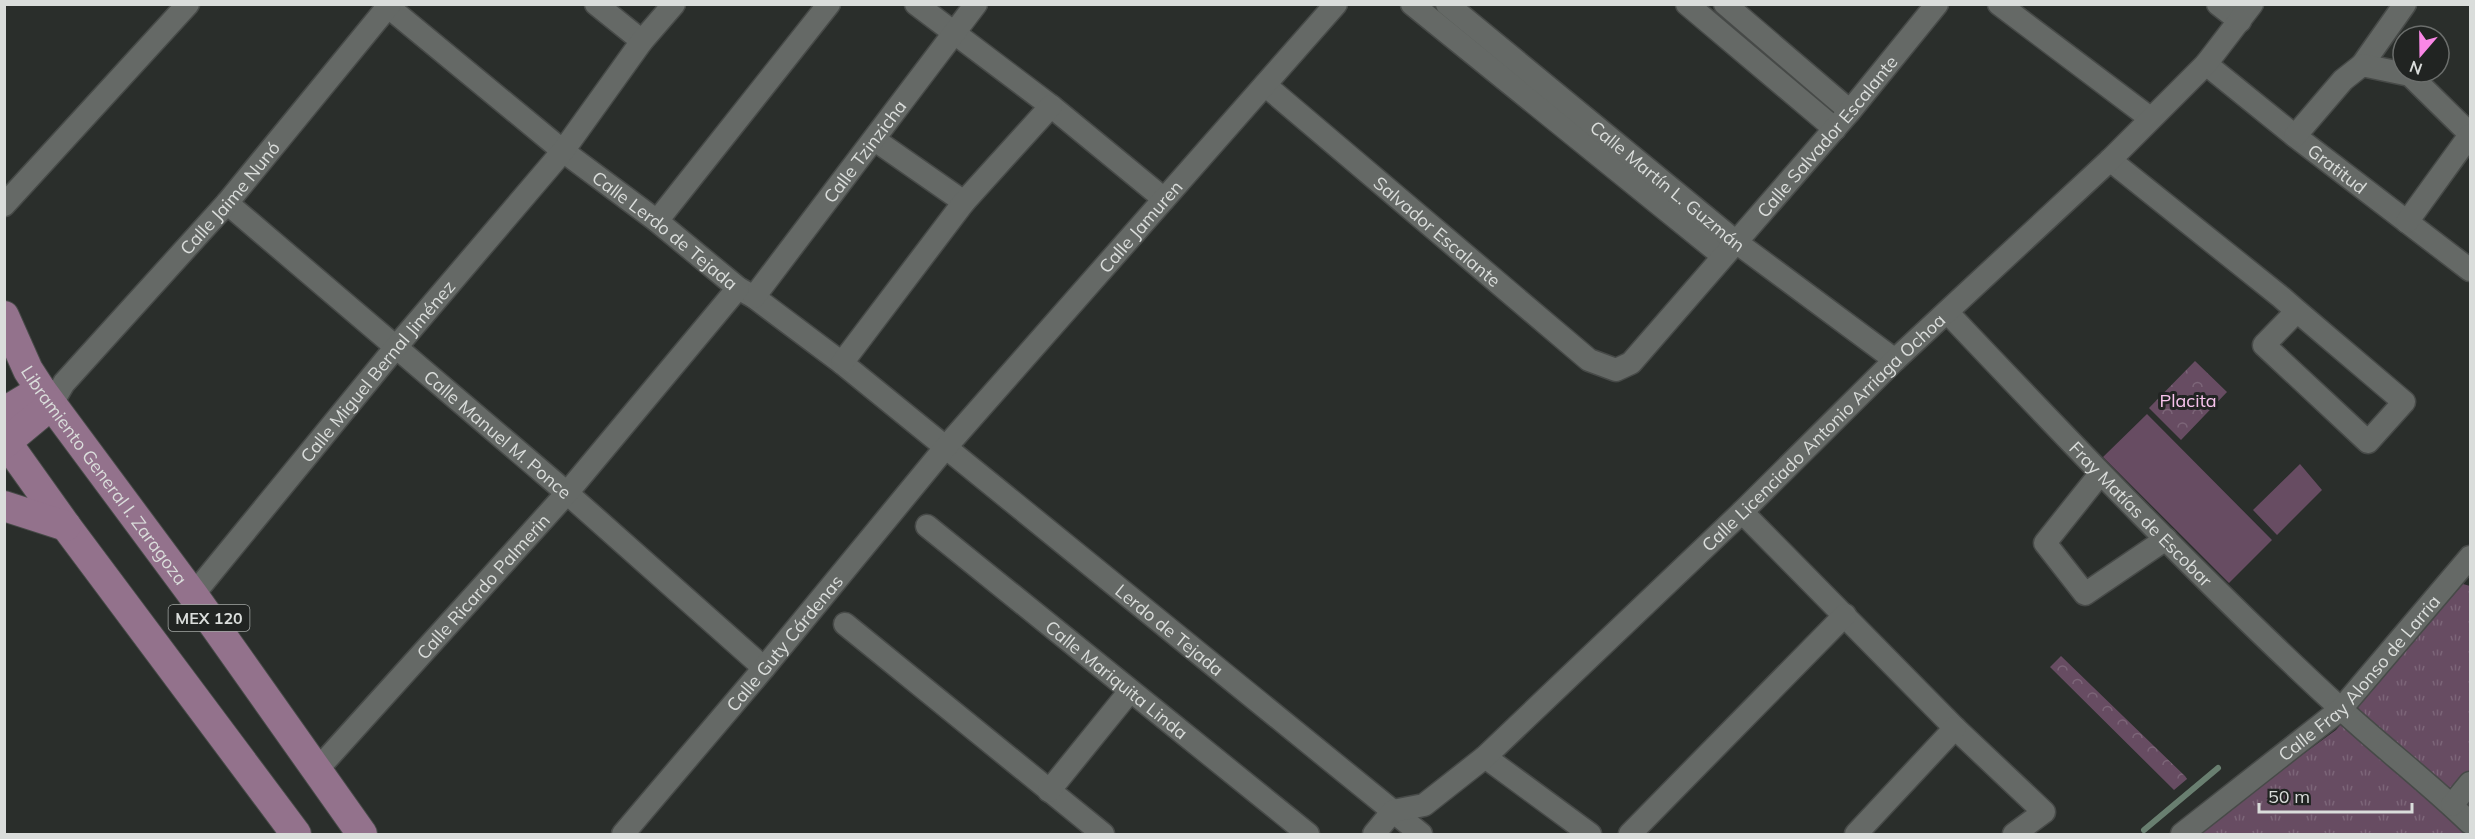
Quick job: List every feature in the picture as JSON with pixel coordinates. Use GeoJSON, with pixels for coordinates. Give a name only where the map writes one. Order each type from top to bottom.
{"type":"FeatureCollection","features":[{"type":"Feature","properties":{"kind":"main road","name":"Libramiento General I. Zaragoza"},"geometry":{"type":"LineString","coordinates":[[4,316],[28,370],[52,393],[362,834]]}},
{"type":"Feature","properties":{"kind":"main road"},"geometry":{"type":"LineString","coordinates":[[4,412],[52,393]]}},
{"type":"Feature","properties":{"kind":"main road"},"geometry":{"type":"LineString","coordinates":[[5,442],[52,393]]}},
{"type":"Feature","properties":{"kind":"main road","name":"MEX 120"},"geometry":{"type":"LineString","coordinates":[[5,442],[296,834]]}},
{"type":"Feature","properties":{"kind":"main road"},"geometry":{"type":"LineString","coordinates":[[4,506],[66,526]]}},
{"type":"Feature","properties":{"kind":"street"},"geometry":{"type":"LineString","coordinates":[[4,205],[188,4]]}},
{"type":"Feature","properties":{"kind":"street"},"geometry":{"type":"LineString","coordinates":[[596,4],[642,41]]}},
{"type":"Feature","properties":{"kind":"street","name":"Calle Miguel Bernal Jiménez"},"geometry":{"type":"LineString","coordinates":[[193,595],[396,347],[563,151],[642,41],[674,4]]}},
{"type":"Feature","properties":{"kind":"street"},"geometry":{"type":"LineString","coordinates":[[657,221],[829,4]]}},
{"type":"Feature","properties":{"kind":"street"},"geometry":{"type":"LineString","coordinates":[[916,4],[1051,106],[1164,199]]}},
{"type":"Feature","properties":{"kind":"street","name":"Calle Tzinzicha"},"geometry":{"type":"LineString","coordinates":[[746,293],[875,140],[976,4]]}},
{"type":"Feature","properties":{"kind":"street","name":"Calle Jamuren"},"geometry":{"type":"LineString","coordinates":[[945,448],[1336,4]]}},
{"type":"Feature","properties":{"kind":"street","name":"Calle Martín L. Guzmán"},"geometry":{"type":"LineString","coordinates":[[1412,4],[1552,105],[1729,249],[1895,360]]}},
{"type":"Feature","properties":{"kind":"street","name":"Calle Martín L. Guzmán"},"geometry":{"type":"LineString","coordinates":[[1447,4],[1552,105]]}},
{"type":"Feature","properties":{"kind":"street"},"geometry":{"type":"LineString","coordinates":[[1687,4],[1835,129]]}},
{"type":"Feature","properties":{"kind":"street"},"geometry":{"type":"LineString","coordinates":[[1725,4],[1850,111]]}},
{"type":"Feature","properties":{"kind":"street","name":"Calle Salvador Escalante"},"geometry":{"type":"LineString","coordinates":[[1616,370],[1631,363],[1835,129],[1937,4]]}},
{"type":"Feature","properties":{"kind":"street"},"geometry":{"type":"LineString","coordinates":[[1999,4],[2150,118]]}},
{"type":"Feature","properties":{"kind":"street"},"geometry":{"type":"LineString","coordinates":[[2218,4],[2246,13]]}},
{"type":"Feature","properties":{"kind":"street"},"geometry":{"type":"LineString","coordinates":[[2295,136],[2343,80],[2362,65],[2405,4]]}},
{"type":"Feature","properties":{"kind":"street","name":"Calle Lerdo de Tejada"},"geometry":{"type":"LineString","coordinates":[[388,5],[563,151],[657,221],[746,293],[842,363],[945,448]]}},
{"type":"Feature","properties":{"kind":"street","name":"Calle Jaime Nunó"},"geometry":{"type":"LineString","coordinates":[[52,393],[227,203],[388,5]]}},
{"type":"Feature","properties":{"kind":"street","name":"Calle Licenciado Antonio Arriaga Ochoa"},"geometry":{"type":"LineString","coordinates":[[1393,811],[1424,805],[1485,757],[1743,512],[1895,360],[2110,159],[2206,64],[2246,13]]}},
{"type":"Feature","properties":{"kind":"street","name":"Gratitud"},"geometry":{"type":"LineString","coordinates":[[2206,64],[2295,136],[2470,270]]}},
{"type":"Feature","properties":{"kind":"street"},"geometry":{"type":"LineString","coordinates":[[2362,65],[2410,75],[2470,135],[2407,222]]}},
{"type":"Feature","properties":{"kind":"street","name":"Salvador Escalante"},"geometry":{"type":"LineString","coordinates":[[1265,85],[1589,360],[1616,370]]}},
{"type":"Feature","properties":{"kind":"street"},"geometry":{"type":"LineString","coordinates":[[842,363],[964,202],[1051,106]]}},
{"type":"Feature","properties":{"kind":"street"},"geometry":{"type":"LineString","coordinates":[[875,140],[964,202]]}},
{"type":"Feature","properties":{"kind":"street"},"geometry":{"type":"LineString","coordinates":[[2110,159],[2297,311],[2404,402],[2368,442],[2264,345],[2297,311]]}},
{"type":"Feature","properties":{"kind":"street","name":"Calle Manuel M. Ponce"},"geometry":{"type":"LineString","coordinates":[[227,203],[567,493],[764,668]]}},
{"type":"Feature","properties":{"kind":"street","name":"Calle Ricardo Palmerin"},"geometry":{"type":"LineString","coordinates":[[316,771],[746,293]]}},
{"type":"Feature","properties":{"kind":"street","name":"Fray Matías de Escobar"},"geometry":{"type":"LineString","coordinates":[[1947,312],[2100,474],[2166,539],[2341,709],[2470,823]]}},
{"type":"Feature","properties":{"kind":"street","name":"Calle Guty Cárdenas"},"geometry":{"type":"LineString","coordinates":[[623,834],[764,668],[945,448]]}},
{"type":"Feature","properties":{"kind":"street","name":"Lerdo de Tejada"},"geometry":{"type":"LineString","coordinates":[[945,448],[1421,834]]}},
{"type":"Feature","properties":{"kind":"street"},"geometry":{"type":"LineString","coordinates":[[2100,474],[2045,543],[2085,594],[2166,539]]}},
{"type":"Feature","properties":{"kind":"street"},"geometry":{"type":"LineString","coordinates":[[1743,512],[1955,728],[2044,812],[2014,834]]}},
{"type":"Feature","properties":{"kind":"street","name":"Calle Mariquita Linda"},"geometry":{"type":"LineString","coordinates":[[927,526],[1308,834]]}},
{"type":"Feature","properties":{"kind":"street","name":"Calle Fray Alonso de Larria"},"geometry":{"type":"LineString","coordinates":[[2182,834],[2341,709],[2470,557]]}},
{"type":"Feature","properties":{"kind":"street"},"geometry":{"type":"LineString","coordinates":[[1630,834],[1845,615]]}},
{"type":"Feature","properties":{"kind":"street"},"geometry":{"type":"LineString","coordinates":[[845,624],[1103,834]]}},
{"type":"Feature","properties":{"kind":"street"},"geometry":{"type":"LineString","coordinates":[[1048,791],[1130,691]]}},
{"type":"Feature","properties":{"kind":"street"},"geometry":{"type":"LineString","coordinates":[[1856,834],[1955,728]]}},
{"type":"Feature","properties":{"kind":"street"},"geometry":{"type":"LineString","coordinates":[[1485,757],[1590,834]]}},
{"type":"Feature","properties":{"kind":"street"},"geometry":{"type":"LineString","coordinates":[[2452,805],[2470,783]]}},
{"type":"Feature","properties":{"kind":"street"},"geometry":{"type":"LineString","coordinates":[[1374,834],[1393,811]]}},
{"type":"Feature","properties":{"kind":"green space","name":"Placita"},"geometry":{"type":"Polygon","coordinates":[[[2195,361],[2227,392],[2181,440],[2149,408],[2195,361]]]}},
{"type":"Feature","properties":{"kind":"green space"},"geometry":{"type":"Polygon","coordinates":[[[2147,414],[2272,540],[2229,583],[2103,457],[2147,414]]]}},
{"type":"Feature","properties":{"kind":"green space"},"geometry":{"type":"Polygon","coordinates":[[[2300,464],[2322,490],[2277,535],[2253,510],[2300,464]]]}},
{"type":"Feature","properties":{"kind":"green space"},"geometry":{"type":"Polygon","coordinates":[[[2463,584],[2470,586],[2470,834],[2194,834],[2336,730],[2463,584]]]}},
{"type":"Feature","properties":{"kind":"green space"},"geometry":{"type":"Polygon","coordinates":[[[2061,656],[2187,779],[2174,790],[2050,667],[2061,656]]]}},
{"type":"Feature","properties":{"kind":"waterway"},"geometry":{"type":"LineString","coordinates":[[2144,830],[2218,768]]}}]}
